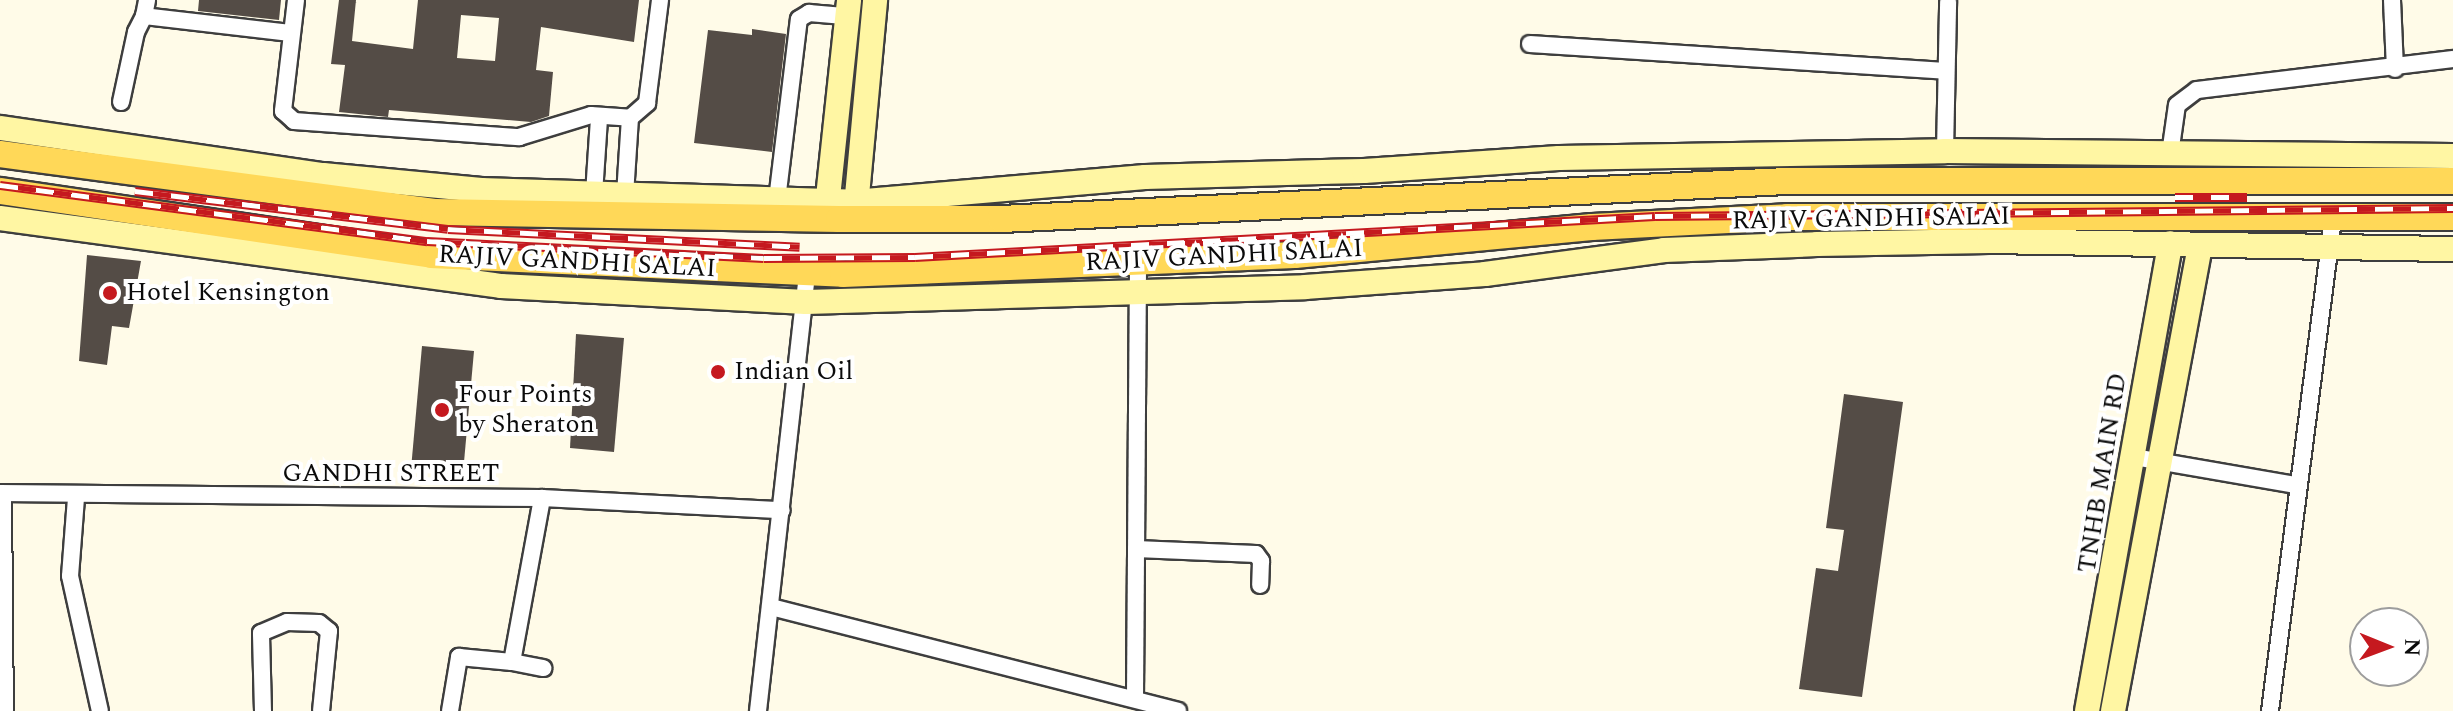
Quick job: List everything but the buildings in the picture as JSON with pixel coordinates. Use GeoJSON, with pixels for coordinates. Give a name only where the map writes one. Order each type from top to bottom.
{"type":"FeatureCollection","features":[{"type":"Feature","properties":{"kind":"main road","name":"RAJIV GANDHI SALAI"},"geometry":{"type":"LineString","coordinates":[[0,154],[434,212],[855,210],[1001,219],[1817,180],[2453,181]]}},
{"type":"Feature","properties":{"kind":"main road"},"geometry":{"type":"LineString","coordinates":[[1692,186],[1694,222]]}},
{"type":"Feature","properties":{"kind":"main road","name":"RAJIV GANDHI SALAI"},"geometry":{"type":"LineString","coordinates":[[0,191],[431,255],[807,272],[1295,255],[1787,217],[2453,217]]}},
{"type":"Feature","properties":{"kind":"street"},"geometry":{"type":"LineString","coordinates":[[296,0],[283,111],[294,121],[519,137],[591,115],[630,118],[647,103],[660,0]]}},
{"type":"Feature","properties":{"kind":"street"},"geometry":{"type":"LineString","coordinates":[[875,0],[855,210],[1145,177],[1364,171],[1559,158],[1945,151],[2453,156]]}},
{"type":"Feature","properties":{"kind":"street"},"geometry":{"type":"LineString","coordinates":[[2392,0],[2395,69]]}},
{"type":"Feature","properties":{"kind":"street"},"geometry":{"type":"LineString","coordinates":[[1945,151],[1948,2]]}},
{"type":"Feature","properties":{"kind":"street"},"geometry":{"type":"LineString","coordinates":[[121,102],[136,32],[145,8],[291,33]]}},
{"type":"Feature","properties":{"kind":"street"},"geometry":{"type":"LineString","coordinates":[[0,128],[323,175],[481,190],[777,200],[826,210],[848,8],[809,13],[799,19],[777,200]]}},
{"type":"Feature","properties":{"kind":"street"},"geometry":{"type":"LineString","coordinates":[[1530,44],[1945,71]]}},
{"type":"Feature","properties":{"kind":"street"},"geometry":{"type":"LineString","coordinates":[[2170,154],[2177,105],[2188,93],[2395,69],[2425,59],[2453,59]]}},
{"type":"Feature","properties":{"kind":"street"},"geometry":{"type":"LineString","coordinates":[[594,194],[599,118]]}},
{"type":"Feature","properties":{"kind":"street"},"geometry":{"type":"LineString","coordinates":[[625,195],[630,118]]}},
{"type":"Feature","properties":{"kind":"street"},"geometry":{"type":"LineString","coordinates":[[2270,711],[2296,485],[2333,217]]}},
{"type":"Feature","properties":{"kind":"street"},"geometry":{"type":"LineString","coordinates":[[0,218],[486,285],[806,302],[1305,287],[1485,274],[1664,250],[1989,241],[2453,249]]}},
{"type":"Feature","properties":{"kind":"street","name":"TNHB MAIN RD"},"geometry":{"type":"LineString","coordinates":[[2113,711],[2170,243]]}},
{"type":"Feature","properties":{"kind":"street","name":"TNHB MAIN RD"},"geometry":{"type":"LineString","coordinates":[[2087,711],[2200,246]]}},
{"type":"Feature","properties":{"kind":"street"},"geometry":{"type":"LineString","coordinates":[[1135,696],[1138,260]]}},
{"type":"Feature","properties":{"kind":"street"},"geometry":{"type":"LineString","coordinates":[[758,711],[807,272]]}},
{"type":"Feature","properties":{"kind":"street"},"geometry":{"type":"LineString","coordinates":[[2146,459],[2296,485]]}},
{"type":"Feature","properties":{"kind":"street"},"geometry":{"type":"LineString","coordinates":[[1,494],[5,711]]}},
{"type":"Feature","properties":{"kind":"street","name":"GANDHI STREET"},"geometry":{"type":"LineString","coordinates":[[1,494],[76,498],[542,498],[782,510]]}},
{"type":"Feature","properties":{"kind":"street"},"geometry":{"type":"LineString","coordinates":[[76,498],[70,576],[100,711]]}},
{"type":"Feature","properties":{"kind":"street"},"geometry":{"type":"LineString","coordinates":[[512,662],[542,498]]}},
{"type":"Feature","properties":{"kind":"street"},"geometry":{"type":"LineString","coordinates":[[1136,549],[1256,554],[1261,561],[1260,585]]}},
{"type":"Feature","properties":{"kind":"street"},"geometry":{"type":"LineString","coordinates":[[771,607],[1135,696],[1178,711]]}},
{"type":"Feature","properties":{"kind":"street"},"geometry":{"type":"LineString","coordinates":[[263,711],[261,633],[287,622],[319,623],[329,631],[321,711]]}},
{"type":"Feature","properties":{"kind":"street"},"geometry":{"type":"LineString","coordinates":[[450,711],[459,657],[543,668]]}},
{"type":"Feature","properties":{"kind":"railway"},"geometry":{"type":"LineString","coordinates":[[0,185],[427,241],[764,258],[915,257],[1655,216],[2453,208]]}},
{"type":"Feature","properties":{"kind":"railway"},"geometry":{"type":"LineString","coordinates":[[135,191],[448,229],[800,247]]}},
{"type":"Feature","properties":{"kind":"railway"},"geometry":{"type":"LineString","coordinates":[[2175,197],[2247,197]]}},
{"type":"Feature","properties":{"kind":"place","name":"Hotel Kensington"},"geometry":{"type":"Point","coordinates":[110,293]}},
{"type":"Feature","properties":{"kind":"place","name":"Indian Oil"},"geometry":{"type":"Point","coordinates":[718,372]}},
{"type":"Feature","properties":{"kind":"place","name":"Four Points by Sheraton"},"geometry":{"type":"Point","coordinates":[442,410]}}]}
